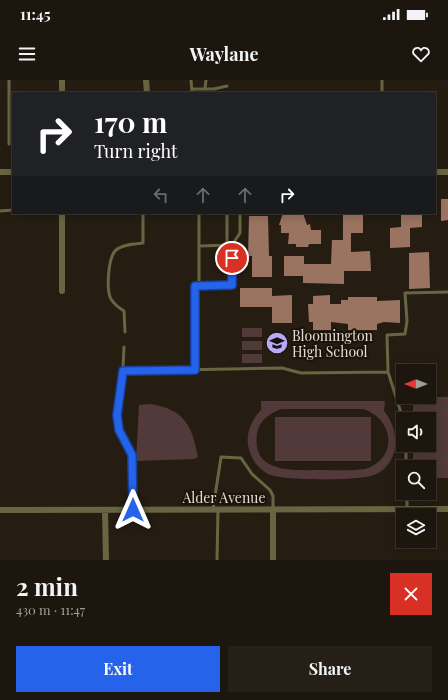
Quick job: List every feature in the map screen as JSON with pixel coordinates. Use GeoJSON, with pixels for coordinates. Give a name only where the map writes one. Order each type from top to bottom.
{"type":"FeatureCollection","features":[{"type":"Feature","properties":{"kind":"street"},"geometry":{"type":"LineString","coordinates":[[62,80],[62,92]]}},
{"type":"Feature","properties":{"kind":"street"},"geometry":{"type":"LineString","coordinates":[[146,80],[146,92]]}},
{"type":"Feature","properties":{"kind":"street"},"geometry":{"type":"LineString","coordinates":[[0,172],[12,172]]}},
{"type":"Feature","properties":{"kind":"street"},"geometry":{"type":"LineString","coordinates":[[436,172],[448,172]]}},
{"type":"Feature","properties":{"kind":"street"},"geometry":{"type":"LineString","coordinates":[[62,214],[62,291]]}},
{"type":"Feature","properties":{"kind":"street"},"geometry":{"type":"LineString","coordinates":[[273,509],[273,560]]}},
{"type":"Feature","properties":{"kind":"street","name":"Alder Avenue"},"geometry":{"type":"LineString","coordinates":[[0,510],[396,509]]}},
{"type":"Feature","properties":{"kind":"street","name":"Alder Avenue"},"geometry":{"type":"LineString","coordinates":[[436,509],[448,509]]}},
{"type":"Feature","properties":{"kind":"street"},"geometry":{"type":"LineString","coordinates":[[105,510],[106,560]]}},
{"type":"Feature","properties":{"kind":"lane"},"geometry":{"type":"LineString","coordinates":[[9,80],[10,144]]}},
{"type":"Feature","properties":{"kind":"lane"},"geometry":{"type":"LineString","coordinates":[[191,80],[192,89],[214,89],[227,86]]}},
{"type":"Feature","properties":{"kind":"lane"},"geometry":{"type":"LineString","coordinates":[[205,88],[206,80]]}},
{"type":"Feature","properties":{"kind":"lane"},"geometry":{"type":"LineString","coordinates":[[382,80],[382,92]]}},
{"type":"Feature","properties":{"kind":"lane"},"geometry":{"type":"LineString","coordinates":[[0,211],[12,210]]}},
{"type":"Feature","properties":{"kind":"lane"},"geometry":{"type":"LineString","coordinates":[[125,332],[124,311],[118,308],[110,297],[109,262],[112,254],[117,249],[126,245],[143,243],[144,214]]}},
{"type":"Feature","properties":{"kind":"lane"},"geometry":{"type":"LineString","coordinates":[[199,214],[199,286]]}},
{"type":"Feature","properties":{"kind":"lane"},"geometry":{"type":"LineString","coordinates":[[227,214],[227,245]]}},
{"type":"Feature","properties":{"kind":"lane"},"geometry":{"type":"LineString","coordinates":[[195,370],[195,286],[232,285],[232,245],[240,233],[240,214]]}},
{"type":"Feature","properties":{"kind":"lane"},"geometry":{"type":"LineString","coordinates":[[199,246],[232,245]]}},
{"type":"Feature","properties":{"kind":"lane"},"geometry":{"type":"LineString","coordinates":[[401,412],[388,372],[387,335],[405,334],[407,321],[405,293],[448,292]]}},
{"type":"Feature","properties":{"kind":"lane"},"geometry":{"type":"LineString","coordinates":[[124,347],[123,371],[117,415],[119,430],[132,455],[133,510]]}},
{"type":"Feature","properties":{"kind":"lane"},"geometry":{"type":"LineString","coordinates":[[123,371],[282,368],[301,373],[388,372]]}},
{"type":"Feature","properties":{"kind":"lane"},"geometry":{"type":"LineString","coordinates":[[217,560],[216,510],[220,457],[241,458],[252,474],[270,490],[273,496],[273,509]]}},
{"type":"Feature","properties":{"kind":"shaded area"},"geometry":{"type":"Polygon","coordinates":[[[242,328],[262,328],[262,337],[242,337],[242,328]]]}},
{"type":"Feature","properties":{"kind":"shaded area"},"geometry":{"type":"Polygon","coordinates":[[[242,341],[262,341],[262,350],[242,350],[242,341]]]}},
{"type":"Feature","properties":{"kind":"shaded area"},"geometry":{"type":"Polygon","coordinates":[[[242,354],[262,354],[262,363],[242,363],[242,354]]]}},
{"type":"Feature","properties":{"kind":"shaded area"},"geometry":{"type":"Polygon","coordinates":[[[436,397],[448,397],[448,478],[436,478],[436,460],[413,460],[413,452],[436,452],[436,412],[413,412],[413,404],[436,404],[436,397]]]}},
{"type":"Feature","properties":{"kind":"shaded area"},"geometry":{"type":"Polygon","coordinates":[[[261,401],[385,401],[384,411],[390,419],[395,437],[393,455],[383,470],[366,477],[303,479],[268,474],[255,462],[250,454],[248,445],[249,430],[261,409],[261,401]],[[281,409],[265,418],[258,429],[257,447],[261,457],[268,463],[278,467],[300,470],[354,470],[365,469],[376,464],[383,457],[387,448],[388,439],[386,430],[381,421],[374,414],[363,409],[281,409]]]}},
{"type":"Feature","properties":{"kind":"shaded area"},"geometry":{"type":"Polygon","coordinates":[[[150,404],[162,406],[171,410],[184,420],[193,436],[198,457],[194,459],[136,461],[139,405],[150,404]]]}},
{"type":"Feature","properties":{"kind":"shaded area"},"geometry":{"type":"Polygon","coordinates":[[[275,417],[371,417],[371,461],[275,461],[275,417]]]}},
{"type":"Feature","properties":{"kind":"building"},"geometry":{"type":"Polygon","coordinates":[[[441,199],[448,199],[448,220],[441,221],[441,199]]]}},
{"type":"Feature","properties":{"kind":"building"},"geometry":{"type":"Polygon","coordinates":[[[283,214],[303,214],[307,225],[310,224],[311,230],[321,230],[321,244],[309,244],[308,247],[296,247],[296,244],[288,244],[289,233],[281,233],[281,225],[279,225],[283,214]]]}},
{"type":"Feature","properties":{"kind":"building"},"geometry":{"type":"Polygon","coordinates":[[[343,214],[363,214],[363,233],[351,233],[351,252],[370,251],[371,271],[344,271],[344,284],[303,283],[303,276],[284,276],[284,256],[304,256],[304,264],[331,264],[332,240],[343,240],[343,214]]]}},
{"type":"Feature","properties":{"kind":"building"},"geometry":{"type":"Polygon","coordinates":[[[401,214],[422,214],[422,227],[410,228],[410,247],[390,248],[390,228],[401,227],[401,214]]]}},
{"type":"Feature","properties":{"kind":"building"},"geometry":{"type":"Polygon","coordinates":[[[249,216],[268,216],[269,256],[272,256],[272,277],[252,277],[252,256],[248,256],[249,216]]]}},
{"type":"Feature","properties":{"kind":"building"},"geometry":{"type":"Polygon","coordinates":[[[429,252],[430,288],[409,289],[409,253],[429,252]]]}},
{"type":"Feature","properties":{"kind":"building"},"geometry":{"type":"Polygon","coordinates":[[[240,288],[272,288],[272,296],[292,295],[292,323],[272,323],[272,307],[240,307],[240,288]]]}},
{"type":"Feature","properties":{"kind":"building"},"geometry":{"type":"Polygon","coordinates":[[[330,295],[330,304],[341,304],[341,300],[348,300],[348,297],[377,297],[377,301],[400,300],[400,323],[384,322],[377,324],[377,330],[348,330],[348,324],[331,322],[331,330],[313,330],[313,322],[309,322],[308,304],[313,304],[313,296],[330,295]]]}},
{"type":"Feature","properties":{"kind":"place","name":"Bloomington High School"},"geometry":{"type":"Point","coordinates":[277,343]}},
{"type":"Feature","properties":{"kind":"route"},"geometry":{"type":"LineString","coordinates":[[133,510],[133,460],[131,450],[119,430],[117,415],[123,371],[195,370],[195,286],[232,285],[232,258]]}}]}
